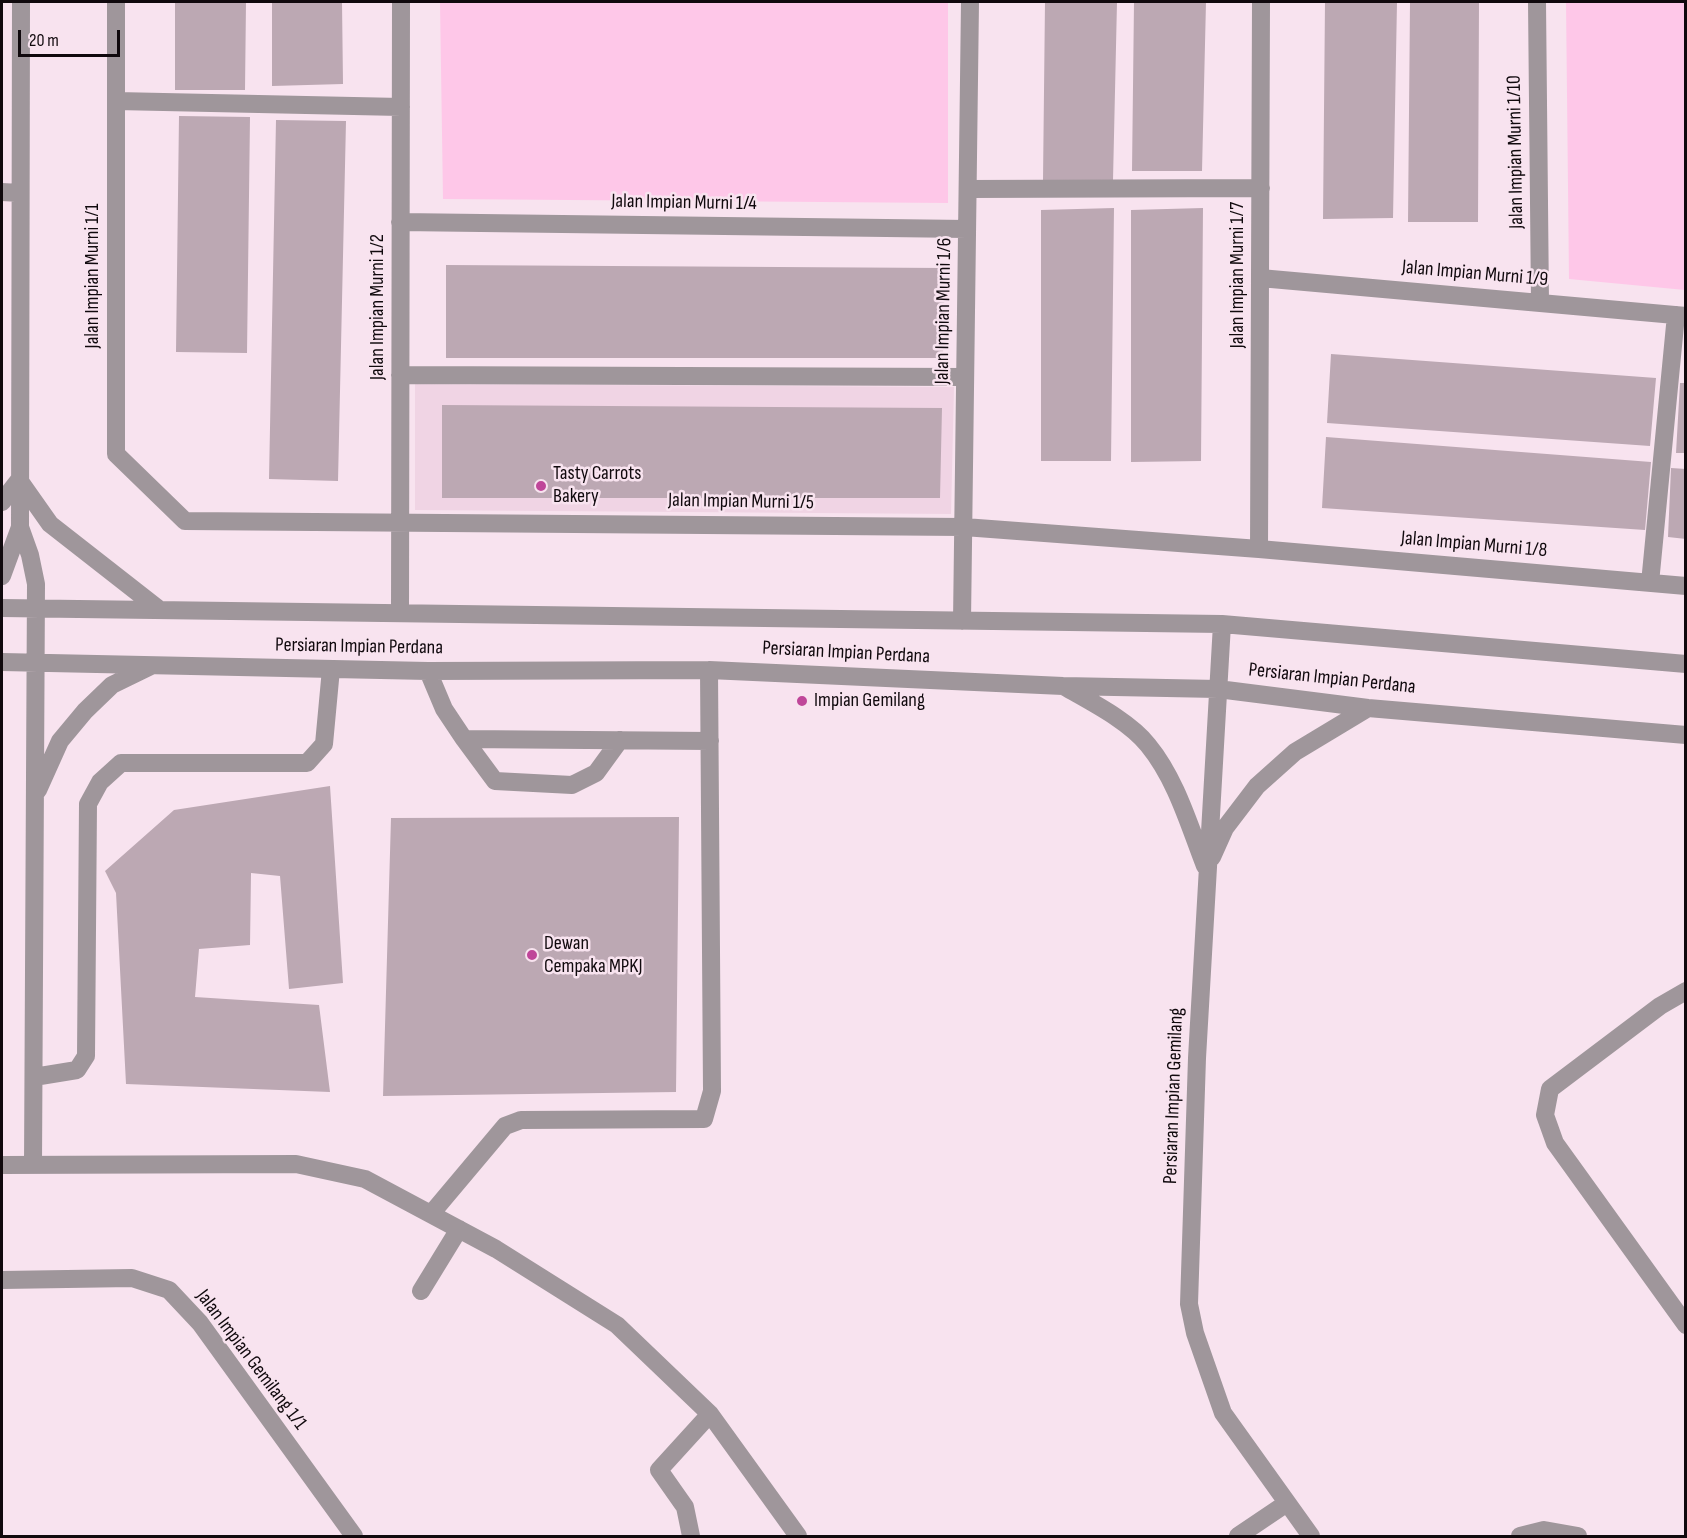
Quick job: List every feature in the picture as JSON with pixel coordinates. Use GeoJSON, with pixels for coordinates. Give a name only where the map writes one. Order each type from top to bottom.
{"type":"FeatureCollection","features":[{"type":"Feature","properties":{"kind":"street"},"geometry":{"type":"LineString","coordinates":[[21,2],[20,527],[30,555],[36,584],[33,1165]]}},
{"type":"Feature","properties":{"kind":"street","name":"Jalan Impian Murni 1/1"},"geometry":{"type":"LineString","coordinates":[[116,2],[116,454],[185,521]]}},
{"type":"Feature","properties":{"kind":"street","name":"Jalan Impian Murni 1/2"},"geometry":{"type":"LineString","coordinates":[[400,2],[400,613]]}},
{"type":"Feature","properties":{"kind":"street","name":"Jalan Impian Murni 1/6"},"geometry":{"type":"LineString","coordinates":[[962,621],[970,2]]}},
{"type":"Feature","properties":{"kind":"street","name":"Jalan Impian Murni 1/7"},"geometry":{"type":"LineString","coordinates":[[1259,549],[1261,2]]}},
{"type":"Feature","properties":{"kind":"street","name":"Jalan Impian Murni 1/10"},"geometry":{"type":"LineString","coordinates":[[1537,2],[1540,303]]}},
{"type":"Feature","properties":{"kind":"street"},"geometry":{"type":"LineString","coordinates":[[116,101],[401,107]]}},
{"type":"Feature","properties":{"kind":"street"},"geometry":{"type":"LineString","coordinates":[[968,189],[1261,188]]}},
{"type":"Feature","properties":{"kind":"street"},"geometry":{"type":"LineString","coordinates":[[2,192],[20,192]]}},
{"type":"Feature","properties":{"kind":"street","name":"Jalan Impian Murni 1/4"},"geometry":{"type":"LineString","coordinates":[[400,222],[967,229]]}},
{"type":"Feature","properties":{"kind":"street","name":"Jalan Impian Murni 1/9"},"geometry":{"type":"LineString","coordinates":[[1260,278],[1681,315]]}},
{"type":"Feature","properties":{"kind":"street"},"geometry":{"type":"LineString","coordinates":[[1650,583],[1681,315]]}},
{"type":"Feature","properties":{"kind":"street"},"geometry":{"type":"LineString","coordinates":[[400,375],[965,377]]}},
{"type":"Feature","properties":{"kind":"street"},"geometry":{"type":"LineString","coordinates":[[2,502],[19,480]]}},
{"type":"Feature","properties":{"kind":"street"},"geometry":{"type":"LineString","coordinates":[[19,480],[50,524],[160,610]]}},
{"type":"Feature","properties":{"kind":"street","name":"Jalan Impian Murni 1/5"},"geometry":{"type":"LineString","coordinates":[[185,521],[964,527],[1259,549]]}},
{"type":"Feature","properties":{"kind":"street"},"geometry":{"type":"LineString","coordinates":[[2,576],[20,527]]}},
{"type":"Feature","properties":{"kind":"street","name":"Jalan Impian Murni 1/8"},"geometry":{"type":"LineString","coordinates":[[1259,549],[1686,586]]}},
{"type":"Feature","properties":{"kind":"street","name":"Persiaran Impian Perdana"},"geometry":{"type":"LineString","coordinates":[[2,608],[1222,624],[1686,664]]}},
{"type":"Feature","properties":{"kind":"street","name":"Persiaran Impian Gemilang"},"geometry":{"type":"LineString","coordinates":[[1222,624],[1197,1058],[1189,1304],[1195,1334],[1223,1413],[1311,1536]]}},
{"type":"Feature","properties":{"kind":"street","name":"Persiaran Impian Perdana"},"geometry":{"type":"LineString","coordinates":[[2,662],[428,671],[710,670],[1063,686],[1218,689],[1368,708],[1686,735]]}},
{"type":"Feature","properties":{"kind":"street"},"geometry":{"type":"LineString","coordinates":[[35,795],[60,741],[85,711],[112,686],[152,665]]}},
{"type":"Feature","properties":{"kind":"street"},"geometry":{"type":"LineString","coordinates":[[34,1077],[77,1070],[86,1056],[88,804],[100,782],[121,763],[307,763],[324,744],[331,669]]}},
{"type":"Feature","properties":{"kind":"street"},"geometry":{"type":"LineString","coordinates":[[431,1214],[505,1126],[521,1120],[704,1119],[712,1090],[710,670]]}},
{"type":"Feature","properties":{"kind":"street"},"geometry":{"type":"LineString","coordinates":[[428,671],[444,709],[495,781],[572,785],[596,773],[620,740]]}},
{"type":"Feature","properties":{"kind":"street"},"geometry":{"type":"LineString","coordinates":[[1063,686],[1114,716],[1147,743],[1169,776],[1207,870]]}},
{"type":"Feature","properties":{"kind":"street"},"geometry":{"type":"LineString","coordinates":[[1207,870],[1225,828],[1257,786],[1295,752],[1368,708]]}},
{"type":"Feature","properties":{"kind":"street"},"geometry":{"type":"LineString","coordinates":[[464,739],[710,741]]}},
{"type":"Feature","properties":{"kind":"street"},"geometry":{"type":"LineString","coordinates":[[1686,991],[1660,1006],[1550,1089],[1545,1115],[1555,1143],[1686,1325]]}},
{"type":"Feature","properties":{"kind":"street"},"geometry":{"type":"LineString","coordinates":[[2,1165],[296,1164],[365,1179],[496,1249],[617,1325],[710,1414],[798,1536]]}},
{"type":"Feature","properties":{"kind":"street"},"geometry":{"type":"LineString","coordinates":[[421,1291],[459,1229]]}},
{"type":"Feature","properties":{"kind":"street","name":"Jalan Impian Gemilang 1/1"},"geometry":{"type":"LineString","coordinates":[[2,1280],[132,1278],[169,1290],[200,1323],[354,1536]]}},
{"type":"Feature","properties":{"kind":"street"},"geometry":{"type":"LineString","coordinates":[[692,1536],[685,1507],[659,1470],[710,1414]]}},
{"type":"Feature","properties":{"kind":"street"},"geometry":{"type":"LineString","coordinates":[[1238,1536],[1287,1503]]}},
{"type":"Feature","properties":{"kind":"street"},"geometry":{"type":"LineString","coordinates":[[1520,1536],[1544,1530],[1578,1536]]}},
{"type":"Feature","properties":{"kind":"shaded area"},"geometry":{"type":"Polygon","coordinates":[[[440,2],[948,2],[948,203],[443,199],[440,2]]]}},
{"type":"Feature","properties":{"kind":"shaded area"},"geometry":{"type":"Polygon","coordinates":[[[1566,2],[1685,2],[1685,290],[1569,279],[1566,2]]]}},
{"type":"Feature","properties":{"kind":"shaded area"},"geometry":{"type":"Polygon","coordinates":[[[415,384],[954,387],[951,514],[415,510],[415,384]]]}},
{"type":"Feature","properties":{"kind":"building"},"geometry":{"type":"Polygon","coordinates":[[[175,2],[246,2],[245,90],[175,90],[175,2]]]}},
{"type":"Feature","properties":{"kind":"building"},"geometry":{"type":"Polygon","coordinates":[[[272,2],[342,2],[343,84],[272,86],[272,2]]]}},
{"type":"Feature","properties":{"kind":"building"},"geometry":{"type":"Polygon","coordinates":[[[1045,2],[1117,2],[1113,180],[1043,180],[1045,2]]]}},
{"type":"Feature","properties":{"kind":"building"},"geometry":{"type":"Polygon","coordinates":[[[1134,2],[1206,2],[1202,171],[1132,171],[1134,2]]]}},
{"type":"Feature","properties":{"kind":"building"},"geometry":{"type":"Polygon","coordinates":[[[1325,2],[1397,2],[1393,218],[1323,219],[1325,2]]]}},
{"type":"Feature","properties":{"kind":"building"},"geometry":{"type":"Polygon","coordinates":[[[1410,2],[1479,2],[1478,222],[1408,222],[1410,2]]]}},
{"type":"Feature","properties":{"kind":"building"},"geometry":{"type":"Polygon","coordinates":[[[179,116],[250,117],[247,353],[176,352],[179,116]]]}},
{"type":"Feature","properties":{"kind":"building"},"geometry":{"type":"Polygon","coordinates":[[[276,120],[346,121],[338,481],[269,479],[276,120]]]}},
{"type":"Feature","properties":{"kind":"building"},"geometry":{"type":"Polygon","coordinates":[[[1114,208],[1111,461],[1041,461],[1041,210],[1114,208]]]}},
{"type":"Feature","properties":{"kind":"building"},"geometry":{"type":"Polygon","coordinates":[[[1203,208],[1201,461],[1131,462],[1131,210],[1203,208]]]}},
{"type":"Feature","properties":{"kind":"building"},"geometry":{"type":"Polygon","coordinates":[[[446,265],[945,268],[943,358],[446,358],[446,265]]]}},
{"type":"Feature","properties":{"kind":"building"},"geometry":{"type":"Polygon","coordinates":[[[1331,354],[1656,378],[1650,446],[1327,423],[1331,354]]]}},
{"type":"Feature","properties":{"kind":"building"},"geometry":{"type":"Polygon","coordinates":[[[1680,383],[1686,383],[1686,453],[1676,453],[1680,383]]]}},
{"type":"Feature","properties":{"kind":"building"},"geometry":{"type":"Polygon","coordinates":[[[442,405],[942,408],[940,498],[442,498],[442,405]]]}},
{"type":"Feature","properties":{"kind":"building"},"geometry":{"type":"Polygon","coordinates":[[[1326,437],[1651,462],[1645,530],[1322,508],[1326,437]]]}},
{"type":"Feature","properties":{"kind":"building"},"geometry":{"type":"Polygon","coordinates":[[[1671,468],[1686,469],[1686,539],[1668,537],[1671,468]]]}},
{"type":"Feature","properties":{"kind":"building"},"geometry":{"type":"Polygon","coordinates":[[[330,786],[343,983],[289,989],[280,876],[251,873],[250,945],[199,949],[195,997],[319,1005],[330,1092],[126,1084],[116,893],[105,871],[174,810],[330,786]]]}},
{"type":"Feature","properties":{"kind":"building","name":"Dewan Cempaka MPKJ"},"geometry":{"type":"Polygon","coordinates":[[[679,817],[676,1092],[383,1096],[391,818],[679,817]]]}},
{"type":"Feature","properties":{"kind":"place","name":"Tasty Carrots Bakery"},"geometry":{"type":"Point","coordinates":[541,486]}},
{"type":"Feature","properties":{"kind":"place","name":"Impian Gemilang"},"geometry":{"type":"Point","coordinates":[802,701]}},
{"type":"Feature","properties":{"kind":"place","name":"Dewan Cempaka MPKJ"},"geometry":{"type":"Point","coordinates":[532,955]}}]}
